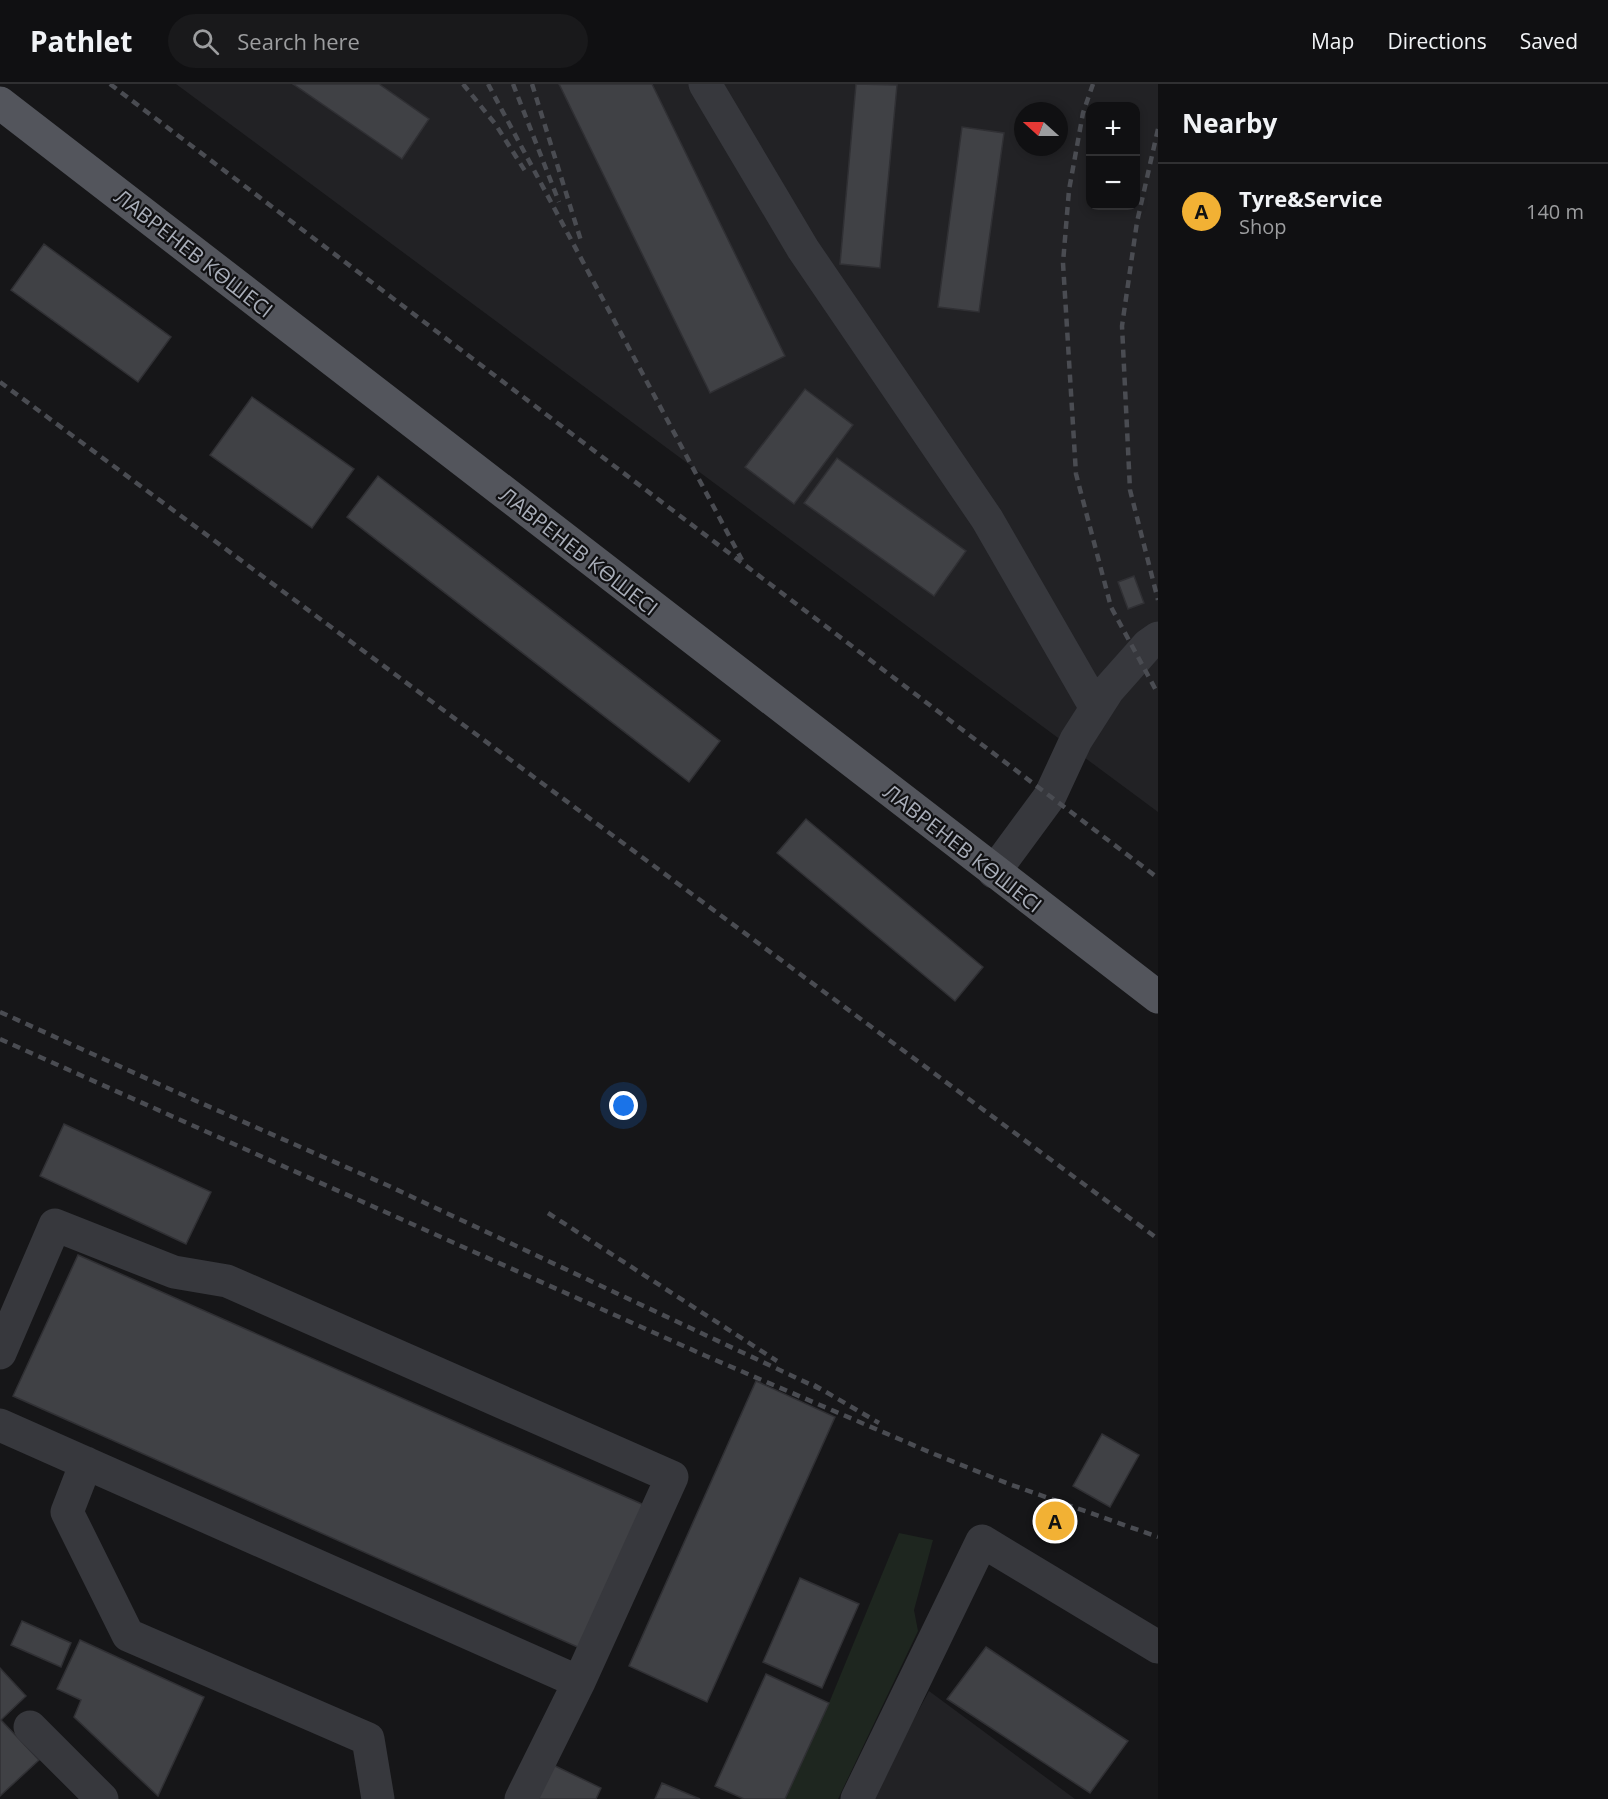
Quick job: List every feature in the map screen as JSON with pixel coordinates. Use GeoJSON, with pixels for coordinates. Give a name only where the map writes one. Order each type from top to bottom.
{"type":"FeatureCollection","features":[{"type":"Feature","properties":{"kind":"main road","name":"ЛАВРЕНЕВ КӨШЕСІ"},"geometry":{"type":"LineString","coordinates":[[0,104],[1158,997]]}},
{"type":"Feature","properties":{"kind":"lane"},"geometry":{"type":"LineString","coordinates":[[705,84],[803,249],[987,519],[1096,708]]}},
{"type":"Feature","properties":{"kind":"lane"},"geometry":{"type":"LineString","coordinates":[[994,872],[1050,796],[1076,740],[1108,690],[1158,638]]}},
{"type":"Feature","properties":{"kind":"lane"},"geometry":{"type":"LineString","coordinates":[[0,1353],[55,1225],[174,1272],[227,1281],[672,1477],[579,1682],[520,1799]]}},
{"type":"Feature","properties":{"kind":"lane"},"geometry":{"type":"LineString","coordinates":[[0,1425],[579,1682]]}},
{"type":"Feature","properties":{"kind":"lane"},"geometry":{"type":"LineString","coordinates":[[86,1463],[66,1512],[128,1635],[368,1739],[378,1799]]}},
{"type":"Feature","properties":{"kind":"lane"},"geometry":{"type":"LineString","coordinates":[[857,1799],[982,1541],[1158,1647]]}},
{"type":"Feature","properties":{"kind":"lane"},"geometry":{"type":"LineString","coordinates":[[30,1727],[102,1799]]}},
{"type":"Feature","properties":{"kind":"shaded area"},"geometry":{"type":"Polygon","coordinates":[[[176,84],[1158,84],[1158,812],[176,84]]]}},
{"type":"Feature","properties":{"kind":"shaded area"},"geometry":{"type":"Polygon","coordinates":[[[899,1533],[933,1540],[914,1610],[918,1631],[838,1799],[785,1799],[829,1703],[899,1533]]]}},
{"type":"Feature","properties":{"kind":"shaded area"},"geometry":{"type":"Polygon","coordinates":[[[929,1691],[1075,1799],[871,1799],[929,1691]]]}},
{"type":"Feature","properties":{"kind":"building"},"geometry":{"type":"Polygon","coordinates":[[[293,84],[379,84],[429,119],[402,159],[293,84]]]}},
{"type":"Feature","properties":{"kind":"building"},"geometry":{"type":"Polygon","coordinates":[[[559,84],[652,84],[785,356],[710,393],[559,84]]]}},
{"type":"Feature","properties":{"kind":"building"},"geometry":{"type":"Polygon","coordinates":[[[856,84],[897,85],[880,268],[840,264],[856,84]]]}},
{"type":"Feature","properties":{"kind":"building"},"geometry":{"type":"Polygon","coordinates":[[[962,127],[1004,133],[979,312],[938,307],[962,127]]]}},
{"type":"Feature","properties":{"kind":"building"},"geometry":{"type":"Polygon","coordinates":[[[44,244],[171,337],[138,382],[11,290],[44,244]]]}},
{"type":"Feature","properties":{"kind":"building"},"geometry":{"type":"Polygon","coordinates":[[[805,389],[853,425],[794,504],[745,467],[805,389]]]}},
{"type":"Feature","properties":{"kind":"building"},"geometry":{"type":"Polygon","coordinates":[[[252,397],[354,469],[312,528],[210,455],[252,397]]]}},
{"type":"Feature","properties":{"kind":"building"},"geometry":{"type":"Polygon","coordinates":[[[837,458],[966,551],[934,596],[804,503],[837,458]]]}},
{"type":"Feature","properties":{"kind":"building"},"geometry":{"type":"Polygon","coordinates":[[[378,476],[720,741],[689,782],[347,517],[378,476]]]}},
{"type":"Feature","properties":{"kind":"building"},"geometry":{"type":"Polygon","coordinates":[[[1134,576],[1144,603],[1128,609],[1118,582],[1134,576]]]}},
{"type":"Feature","properties":{"kind":"building"},"geometry":{"type":"Polygon","coordinates":[[[806,819],[983,967],[955,1001],[777,853],[806,819]]]}},
{"type":"Feature","properties":{"kind":"building"},"geometry":{"type":"Polygon","coordinates":[[[64,1124],[211,1192],[186,1244],[40,1176],[64,1124]]]}},
{"type":"Feature","properties":{"kind":"building"},"geometry":{"type":"Polygon","coordinates":[[[78,1255],[644,1505],[582,1649],[13,1396],[78,1255]]]}},
{"type":"Feature","properties":{"kind":"building"},"geometry":{"type":"Polygon","coordinates":[[[756,1381],[835,1417],[707,1702],[629,1666],[756,1381]]]}},
{"type":"Feature","properties":{"kind":"building"},"geometry":{"type":"Polygon","coordinates":[[[1102,1434],[1139,1455],[1110,1507],[1073,1486],[1102,1434]]]}},
{"type":"Feature","properties":{"kind":"building"},"geometry":{"type":"Polygon","coordinates":[[[800,1578],[859,1604],[822,1688],[763,1662],[800,1578]]]}},
{"type":"Feature","properties":{"kind":"building"},"geometry":{"type":"Polygon","coordinates":[[[22,1621],[71,1643],[61,1667],[11,1645],[22,1621]]]}},
{"type":"Feature","properties":{"kind":"building"},"geometry":{"type":"Polygon","coordinates":[[[80,1640],[204,1697],[158,1796],[74,1717],[81,1700],[57,1689],[80,1640]]]}},
{"type":"Feature","properties":{"kind":"building"},"geometry":{"type":"Polygon","coordinates":[[[986,1647],[1128,1741],[1090,1793],[947,1699],[986,1647]]]}},
{"type":"Feature","properties":{"kind":"building"},"geometry":{"type":"Polygon","coordinates":[[[0,1668],[26,1696],[1,1720],[39,1760],[0,1796],[0,1668]]]}},
{"type":"Feature","properties":{"kind":"building"},"geometry":{"type":"Polygon","coordinates":[[[766,1674],[829,1703],[785,1799],[744,1799],[715,1786],[766,1674]]]}},
{"type":"Feature","properties":{"kind":"building"},"geometry":{"type":"Polygon","coordinates":[[[551,1764],[601,1788],[596,1799],[533,1799],[551,1764]]]}},
{"type":"Feature","properties":{"kind":"building"},"geometry":{"type":"Polygon","coordinates":[[[662,1783],[700,1799],[655,1799],[662,1783]]]}},
{"type":"Feature","properties":{"kind":"railway"},"geometry":{"type":"LineString","coordinates":[[110,84],[1158,878]]}},
{"type":"Feature","properties":{"kind":"railway"},"geometry":{"type":"LineString","coordinates":[[463,84],[496,125],[527,174]]}},
{"type":"Feature","properties":{"kind":"railway"},"geometry":{"type":"LineString","coordinates":[[488,84],[742,560]]}},
{"type":"Feature","properties":{"kind":"railway"},"geometry":{"type":"LineString","coordinates":[[513,84],[559,202]]}},
{"type":"Feature","properties":{"kind":"railway"},"geometry":{"type":"LineString","coordinates":[[532,84],[582,244]]}},
{"type":"Feature","properties":{"kind":"railway"},"geometry":{"type":"LineString","coordinates":[[1093,84],[1083,113],[1069,190],[1063,263],[1076,474],[1111,607],[1158,694]]}},
{"type":"Feature","properties":{"kind":"railway"},"geometry":{"type":"LineString","coordinates":[[1158,129],[1137,222],[1122,326],[1130,490],[1158,600]]}},
{"type":"Feature","properties":{"kind":"railway"},"geometry":{"type":"LineString","coordinates":[[0,382],[1158,1239]]}},
{"type":"Feature","properties":{"kind":"railway"},"geometry":{"type":"LineString","coordinates":[[0,1012],[389,1186],[820,1389]]}},
{"type":"Feature","properties":{"kind":"railway"},"geometry":{"type":"LineString","coordinates":[[0,1039],[706,1356],[934,1454],[1009,1484],[1158,1537]]}},
{"type":"Feature","properties":{"kind":"railway"},"geometry":{"type":"LineString","coordinates":[[548,1213],[777,1361]]}},
{"type":"Feature","properties":{"kind":"railway"},"geometry":{"type":"LineString","coordinates":[[814,1385],[879,1423]]}},
{"type":"Feature","properties":{"kind":"place","name":"Tyre&Service"},"geometry":{"type":"Point","coordinates":[1055,1521]}}]}
